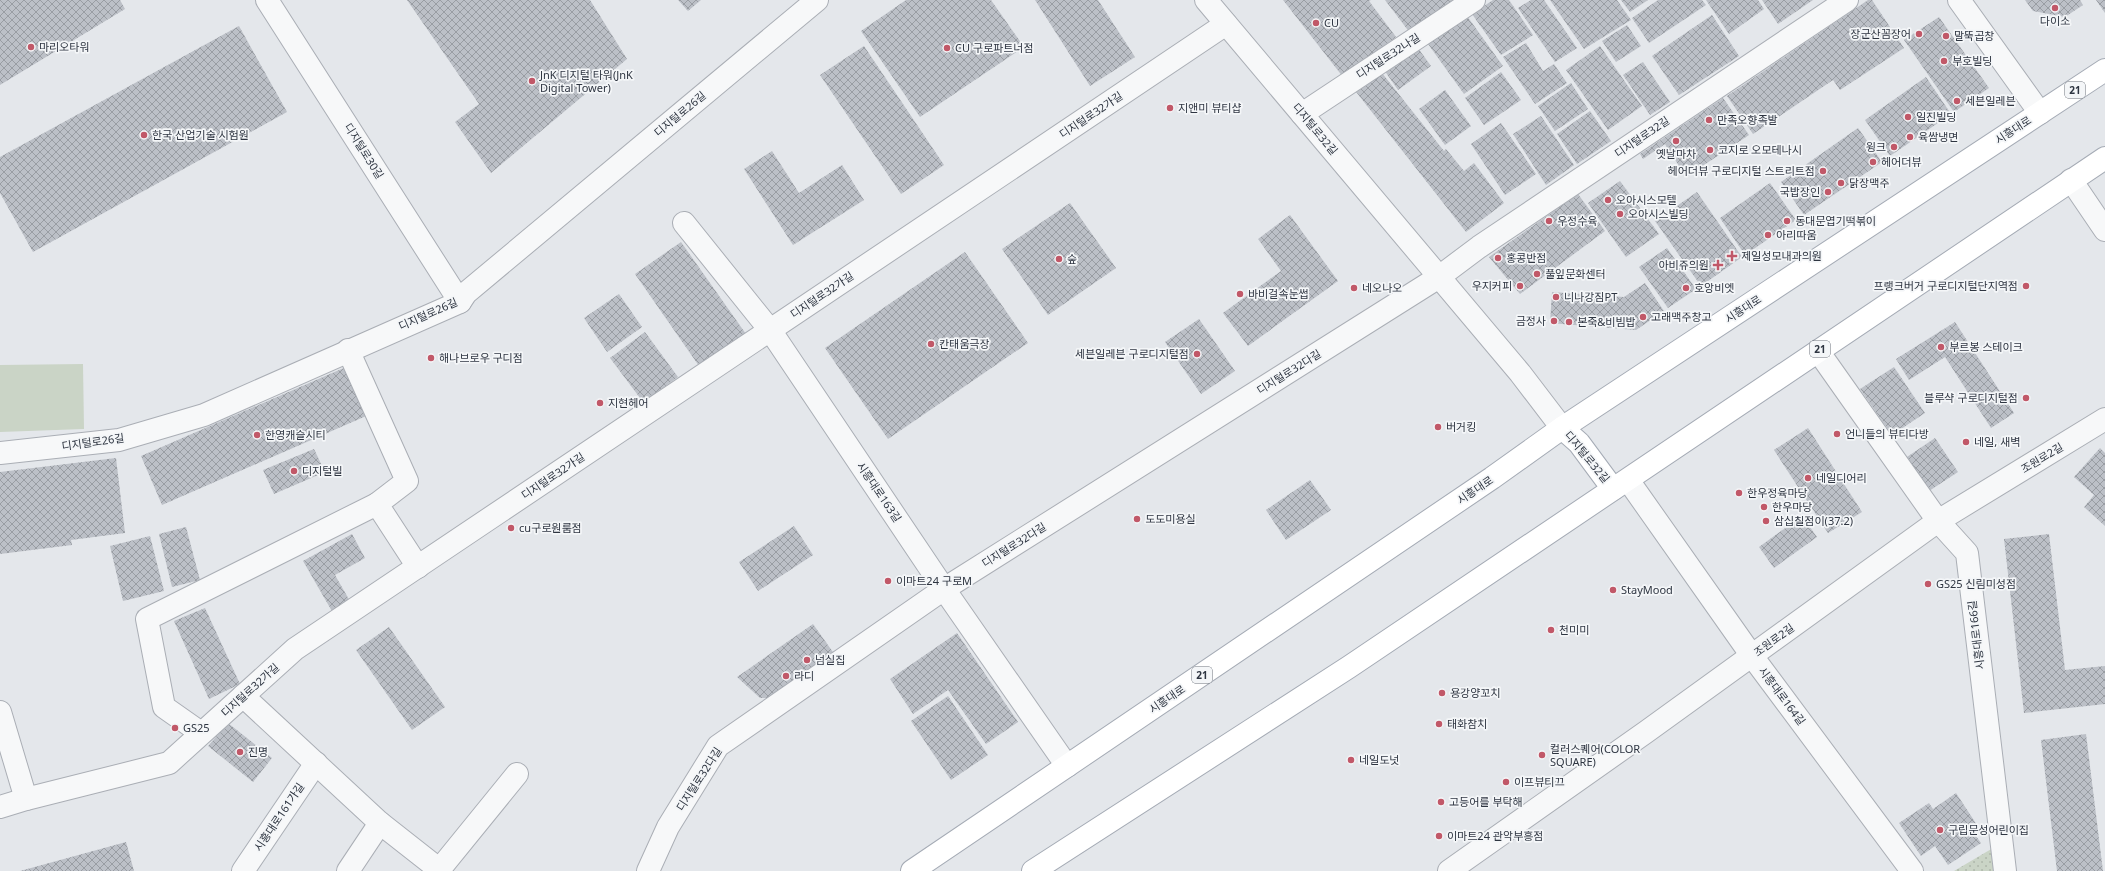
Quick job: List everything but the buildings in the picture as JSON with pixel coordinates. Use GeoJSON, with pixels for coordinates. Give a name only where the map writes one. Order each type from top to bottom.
{"type":"FeatureCollection","features":[{"type":"Feature","properties":{"kind":"main road","name":"시흥대로"},"geometry":{"type":"LineString","coordinates":[[912,871],[1485,483],[1562,428],[2105,70]]}},
{"type":"Feature","properties":{"kind":"main road","name":"21"},"geometry":{"type":"LineString","coordinates":[[1033,871],[1355,663],[2105,158]]}},
{"type":"Feature","properties":{"kind":"main road","name":"디지털로32길"},"geometry":{"type":"LineString","coordinates":[[1562,428],[1621,484]]}},
{"type":"Feature","properties":{"kind":"street","name":"디지털로30길"},"geometry":{"type":"LineString","coordinates":[[268,0],[460,302]]}},
{"type":"Feature","properties":{"kind":"street","name":"디지털로26길"},"geometry":{"type":"LineString","coordinates":[[0,453],[119,440],[204,414],[460,302],[466,293],[817,0]]}},
{"type":"Feature","properties":{"kind":"street","name":"디지털로32나길"},"geometry":{"type":"LineString","coordinates":[[1302,114],[1474,0]]}},
{"type":"Feature","properties":{"kind":"street","name":"디지털로32길"},"geometry":{"type":"LineString","coordinates":[[1439,278],[1479,247],[1847,0]]}},
{"type":"Feature","properties":{"kind":"street","name":"시흥대로"},"geometry":{"type":"LineString","coordinates":[[1958,0],[2040,113]]}},
{"type":"Feature","properties":{"kind":"street","name":"디지털로32길"},"geometry":{"type":"LineString","coordinates":[[1210,1],[1226,24],[1520,373],[1562,428]]}},
{"type":"Feature","properties":{"kind":"street","name":"디지털로32가길"},"geometry":{"type":"LineString","coordinates":[[0,807],[169,762],[295,649],[1226,24]]}},
{"type":"Feature","properties":{"kind":"street"},"geometry":{"type":"LineString","coordinates":[[2071,180],[2105,230]]}},
{"type":"Feature","properties":{"kind":"street","name":"시흥대로163길"},"geometry":{"type":"LineString","coordinates":[[684,223],[770,330],[944,589],[1067,766]]}},
{"type":"Feature","properties":{"kind":"street","name":"디지털로32다길"},"geometry":{"type":"LineString","coordinates":[[648,871],[668,827],[718,746],[944,589],[1439,278]]}},
{"type":"Feature","properties":{"kind":"street"},"geometry":{"type":"LineString","coordinates":[[202,733],[164,707],[147,619],[377,504],[407,481],[348,350]]}},
{"type":"Feature","properties":{"kind":"street","name":"시흥대로166길"},"geometry":{"type":"LineString","coordinates":[[1818,351],[1938,521],[1966,553],[2005,871]]}},
{"type":"Feature","properties":{"kind":"street","name":"조원로2길"},"geometry":{"type":"LineString","coordinates":[[1449,871],[1752,656],[1938,521],[2102,426]]}},
{"type":"Feature","properties":{"kind":"street","name":"시흥대로164길"},"geometry":{"type":"LineString","coordinates":[[1621,484],[1752,656],[1912,871]]}},
{"type":"Feature","properties":{"kind":"street"},"geometry":{"type":"LineString","coordinates":[[377,504],[418,567]]}},
{"type":"Feature","properties":{"kind":"street"},"geometry":{"type":"LineString","coordinates":[[243,696],[380,823],[440,870],[517,774]]}},
{"type":"Feature","properties":{"kind":"street"},"geometry":{"type":"LineString","coordinates":[[0,712],[26,799]]}},
{"type":"Feature","properties":{"kind":"street","name":"시흥대로161가길"},"geometry":{"type":"LineString","coordinates":[[243,871],[316,763]]}},
{"type":"Feature","properties":{"kind":"street"},"geometry":{"type":"LineString","coordinates":[[348,871],[380,823]]}},
{"type":"Feature","properties":{"kind":"green space"},"geometry":{"type":"Polygon","coordinates":[[[83,364],[84,429],[0,432],[0,365],[83,364]]]}},
{"type":"Feature","properties":{"kind":"green space"},"geometry":{"type":"Polygon","coordinates":[[[1993,848],[1996,871],[1954,871],[1993,848]]]}},
{"type":"Feature","properties":{"kind":"place","name":"다이소"},"geometry":{"type":"Point","coordinates":[2055,8]}},
{"type":"Feature","properties":{"kind":"place","name":"CU"},"geometry":{"type":"Point","coordinates":[1316,23]}},
{"type":"Feature","properties":{"kind":"place","name":"장군산꼼장어"},"geometry":{"type":"Point","coordinates":[1919,34]}},
{"type":"Feature","properties":{"kind":"place","name":"말뚝곱창"},"geometry":{"type":"Point","coordinates":[1946,36]}},
{"type":"Feature","properties":{"kind":"place","name":"마리오타워"},"geometry":{"type":"Point","coordinates":[31,47]}},
{"type":"Feature","properties":{"kind":"place","name":"CU 구로파트너점"},"geometry":{"type":"Point","coordinates":[947,48]}},
{"type":"Feature","properties":{"kind":"place","name":"부호빌딩"},"geometry":{"type":"Point","coordinates":[1944,61]}},
{"type":"Feature","properties":{"kind":"place","name":"JnK 디지털 타워(JnK Digital Tower)"},"geometry":{"type":"Point","coordinates":[532,81]}},
{"type":"Feature","properties":{"kind":"place","name":"세븐일레븐"},"geometry":{"type":"Point","coordinates":[1957,101]}},
{"type":"Feature","properties":{"kind":"place","name":"지앤미 뷰티샵"},"geometry":{"type":"Point","coordinates":[1170,108]}},
{"type":"Feature","properties":{"kind":"place","name":"일진빌딩"},"geometry":{"type":"Point","coordinates":[1908,117]}},
{"type":"Feature","properties":{"kind":"place","name":"만족오향족발"},"geometry":{"type":"Point","coordinates":[1709,120]}},
{"type":"Feature","properties":{"kind":"place","name":"한국 산업기술 시험원"},"geometry":{"type":"Point","coordinates":[144,135]}},
{"type":"Feature","properties":{"kind":"place","name":"육쌈냉면"},"geometry":{"type":"Point","coordinates":[1910,137]}},
{"type":"Feature","properties":{"kind":"place","name":"옛날마차"},"geometry":{"type":"Point","coordinates":[1676,141]}},
{"type":"Feature","properties":{"kind":"place","name":"윙크"},"geometry":{"type":"Point","coordinates":[1894,147]}},
{"type":"Feature","properties":{"kind":"place","name":"코지로 오모테나시"},"geometry":{"type":"Point","coordinates":[1710,150]}},
{"type":"Feature","properties":{"kind":"place","name":"헤어더뷰"},"geometry":{"type":"Point","coordinates":[1873,162]}},
{"type":"Feature","properties":{"kind":"place","name":"헤어더뷰 구로디지털 스트리트점"},"geometry":{"type":"Point","coordinates":[1823,171]}},
{"type":"Feature","properties":{"kind":"place","name":"닭장맥주"},"geometry":{"type":"Point","coordinates":[1841,183]}},
{"type":"Feature","properties":{"kind":"place","name":"국밥장인"},"geometry":{"type":"Point","coordinates":[1828,192]}},
{"type":"Feature","properties":{"kind":"place","name":"오아시스모텔"},"geometry":{"type":"Point","coordinates":[1608,200]}},
{"type":"Feature","properties":{"kind":"place","name":"오아시스빌딩"},"geometry":{"type":"Point","coordinates":[1620,214]}},
{"type":"Feature","properties":{"kind":"place","name":"우정수육"},"geometry":{"type":"Point","coordinates":[1549,221]}},
{"type":"Feature","properties":{"kind":"place","name":"동대문엽기떡볶이"},"geometry":{"type":"Point","coordinates":[1787,221]}},
{"type":"Feature","properties":{"kind":"place","name":"아리따움"},"geometry":{"type":"Point","coordinates":[1768,235]}},
{"type":"Feature","properties":{"kind":"place","name":"제일성모내과의원"},"geometry":{"type":"Point","coordinates":[1732,256]}},
{"type":"Feature","properties":{"kind":"place","name":"홍콩반점"},"geometry":{"type":"Point","coordinates":[1498,258]}},
{"type":"Feature","properties":{"kind":"place","name":"숲"},"geometry":{"type":"Point","coordinates":[1059,259]}},
{"type":"Feature","properties":{"kind":"place","name":"아비쥬의원"},"geometry":{"type":"Point","coordinates":[1718,265]}},
{"type":"Feature","properties":{"kind":"place","name":"풀잎문화센터"},"geometry":{"type":"Point","coordinates":[1537,274]}},
{"type":"Feature","properties":{"kind":"place","name":"우지커피"},"geometry":{"type":"Point","coordinates":[1520,286]}},
{"type":"Feature","properties":{"kind":"place","name":"프랭크버거 구로디지털단지역점"},"geometry":{"type":"Point","coordinates":[2026,286]}},
{"type":"Feature","properties":{"kind":"place","name":"네오나오"},"geometry":{"type":"Point","coordinates":[1354,288]}},
{"type":"Feature","properties":{"kind":"place","name":"호앙비엣"},"geometry":{"type":"Point","coordinates":[1686,288]}},
{"type":"Feature","properties":{"kind":"place","name":"바비걸속눈썹"},"geometry":{"type":"Point","coordinates":[1240,294]}},
{"type":"Feature","properties":{"kind":"place","name":"니나강짐PT"},"geometry":{"type":"Point","coordinates":[1556,297]}},
{"type":"Feature","properties":{"kind":"place","name":"고래맥주창고"},"geometry":{"type":"Point","coordinates":[1643,317]}},
{"type":"Feature","properties":{"kind":"place","name":"금정사"},"geometry":{"type":"Point","coordinates":[1554,321]}},
{"type":"Feature","properties":{"kind":"place","name":"본죽&비빔밥"},"geometry":{"type":"Point","coordinates":[1569,322]}},
{"type":"Feature","properties":{"kind":"place","name":"칸태움극장"},"geometry":{"type":"Point","coordinates":[931,344]}},
{"type":"Feature","properties":{"kind":"place","name":"부르봉 스테이크"},"geometry":{"type":"Point","coordinates":[1941,347]}},
{"type":"Feature","properties":{"kind":"place","name":"세븐일레븐 구로디지털점"},"geometry":{"type":"Point","coordinates":[1197,354]}},
{"type":"Feature","properties":{"kind":"place","name":"해나브로우 구디점"},"geometry":{"type":"Point","coordinates":[431,358]}},
{"type":"Feature","properties":{"kind":"place","name":"블루샥 구로디지털점"},"geometry":{"type":"Point","coordinates":[2026,398]}},
{"type":"Feature","properties":{"kind":"place","name":"지현헤어"},"geometry":{"type":"Point","coordinates":[600,403]}},
{"type":"Feature","properties":{"kind":"place","name":"버거킹"},"geometry":{"type":"Point","coordinates":[1438,427]}},
{"type":"Feature","properties":{"kind":"place","name":"언니들의 뷰티다방"},"geometry":{"type":"Point","coordinates":[1837,434]}},
{"type":"Feature","properties":{"kind":"place","name":"한영캐슬시티"},"geometry":{"type":"Point","coordinates":[257,435]}},
{"type":"Feature","properties":{"kind":"place","name":"네일, 새벽"},"geometry":{"type":"Point","coordinates":[1966,442]}},
{"type":"Feature","properties":{"kind":"place","name":"디지털빌"},"geometry":{"type":"Point","coordinates":[294,471]}},
{"type":"Feature","properties":{"kind":"place","name":"네일디어리"},"geometry":{"type":"Point","coordinates":[1808,478]}},
{"type":"Feature","properties":{"kind":"place","name":"한우정육마당"},"geometry":{"type":"Point","coordinates":[1739,493]}},
{"type":"Feature","properties":{"kind":"place","name":"한우마당"},"geometry":{"type":"Point","coordinates":[1764,507]}},
{"type":"Feature","properties":{"kind":"place","name":"도도미용실"},"geometry":{"type":"Point","coordinates":[1137,519]}},
{"type":"Feature","properties":{"kind":"place","name":"삼십칠점이(37.2)"},"geometry":{"type":"Point","coordinates":[1766,521]}},
{"type":"Feature","properties":{"kind":"place","name":"cu구로원룸점"},"geometry":{"type":"Point","coordinates":[511,528]}},
{"type":"Feature","properties":{"kind":"place","name":"이마트24 구로M"},"geometry":{"type":"Point","coordinates":[888,581]}},
{"type":"Feature","properties":{"kind":"place","name":"GS25 신림미성점"},"geometry":{"type":"Point","coordinates":[1928,584]}},
{"type":"Feature","properties":{"kind":"place","name":"StayMood"},"geometry":{"type":"Point","coordinates":[1613,590]}},
{"type":"Feature","properties":{"kind":"place","name":"천미미"},"geometry":{"type":"Point","coordinates":[1551,630]}},
{"type":"Feature","properties":{"kind":"place","name":"넘실집"},"geometry":{"type":"Point","coordinates":[807,660]}},
{"type":"Feature","properties":{"kind":"place","name":"라디"},"geometry":{"type":"Point","coordinates":[786,676]}},
{"type":"Feature","properties":{"kind":"place","name":"용강양꼬치"},"geometry":{"type":"Point","coordinates":[1442,693]}},
{"type":"Feature","properties":{"kind":"place","name":"태화참치"},"geometry":{"type":"Point","coordinates":[1439,724]}},
{"type":"Feature","properties":{"kind":"place","name":"GS25"},"geometry":{"type":"Point","coordinates":[175,728]}},
{"type":"Feature","properties":{"kind":"place","name":"진명"},"geometry":{"type":"Point","coordinates":[240,752]}},
{"type":"Feature","properties":{"kind":"place","name":"컬러스퀘어(COLOR SQUARE)"},"geometry":{"type":"Point","coordinates":[1542,755]}},
{"type":"Feature","properties":{"kind":"place","name":"네일도넛"},"geometry":{"type":"Point","coordinates":[1351,760]}},
{"type":"Feature","properties":{"kind":"place","name":"이프뷰티끄"},"geometry":{"type":"Point","coordinates":[1506,782]}},
{"type":"Feature","properties":{"kind":"place","name":"고등어를 부탁해"},"geometry":{"type":"Point","coordinates":[1441,802]}},
{"type":"Feature","properties":{"kind":"place","name":"구립문성어린이집"},"geometry":{"type":"Point","coordinates":[1940,830]}},
{"type":"Feature","properties":{"kind":"place","name":"이마트24 관악부흥점"},"geometry":{"type":"Point","coordinates":[1439,836]}}]}
